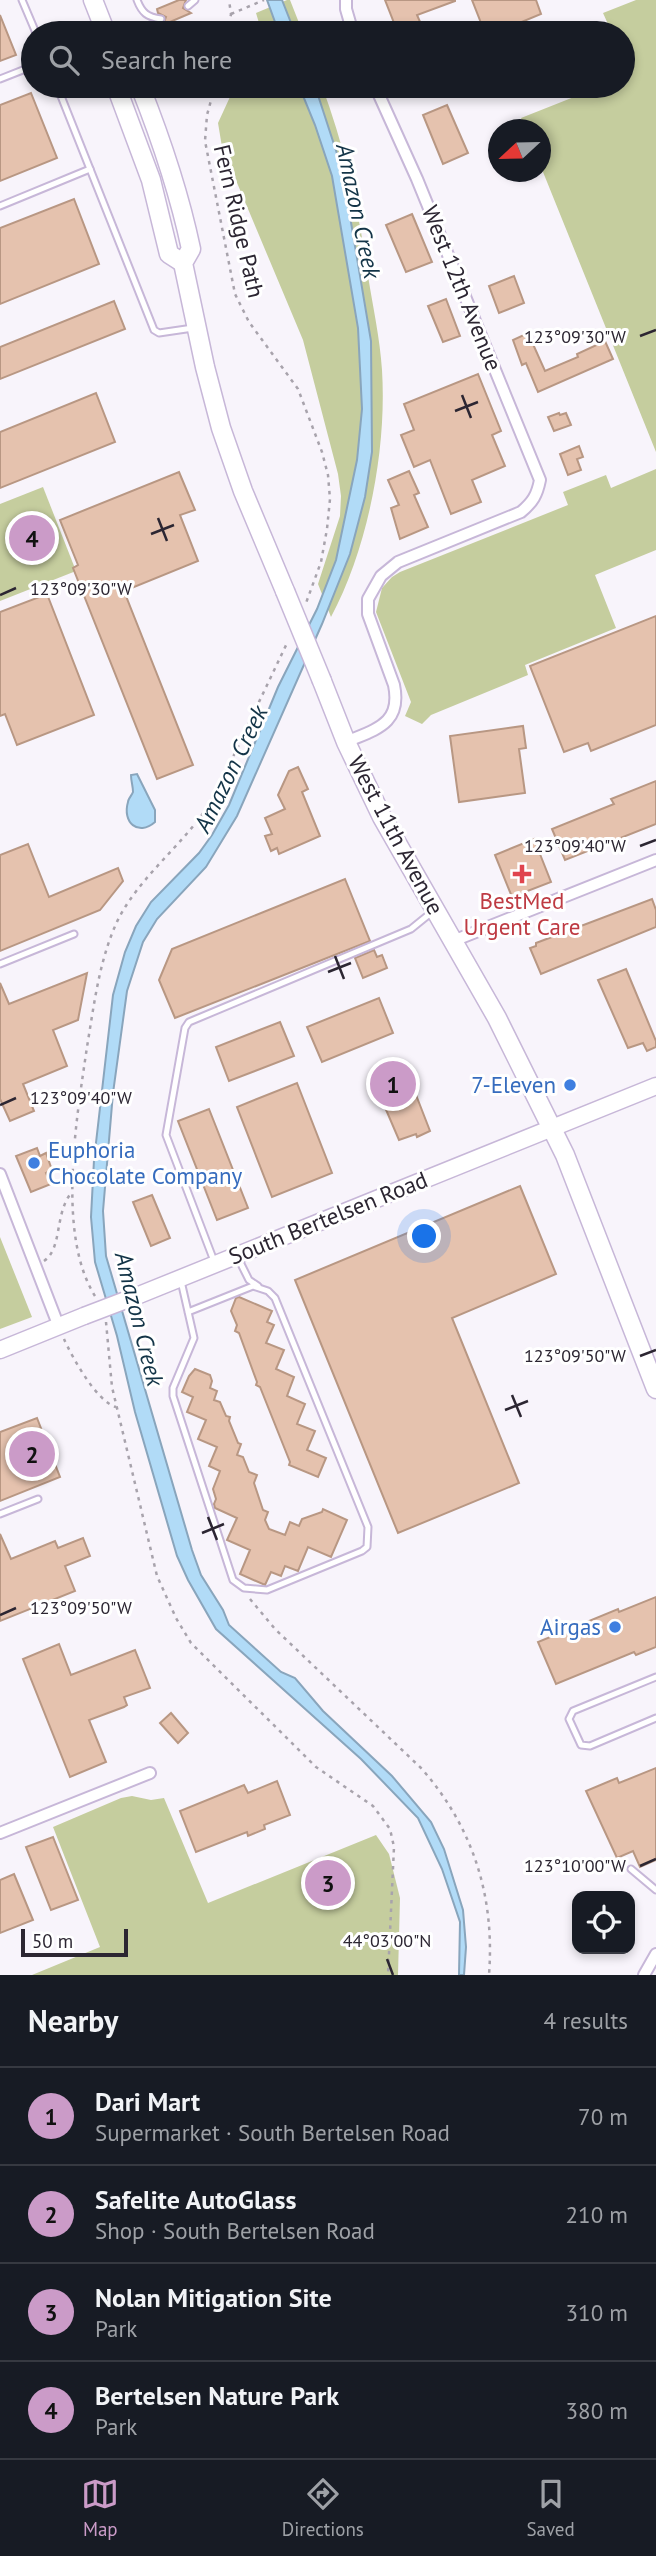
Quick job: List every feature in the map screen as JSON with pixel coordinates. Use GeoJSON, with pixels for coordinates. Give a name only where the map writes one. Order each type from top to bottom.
{"type":"FeatureCollection","features":[{"type":"Feature","properties":{"kind":"main road"},"geometry":{"type":"LineString","coordinates":[[93,0],[101,21]]}},
{"type":"Feature","properties":{"kind":"main road","name":"West 11th Avenue"},"geometry":{"type":"LineString","coordinates":[[120,98],[151,180],[169,254],[183,263]]}},
{"type":"Feature","properties":{"kind":"main road","name":"West 11th Avenue"},"geometry":{"type":"LineString","coordinates":[[145,98],[184,215],[191,248],[183,263],[213,401],[232,461],[346,742],[382,817],[510,1041],[565,1155],[656,1389]]}},
{"type":"Feature","properties":{"kind":"street"},"geometry":{"type":"LineString","coordinates":[[346,0],[350,21]]}},
{"type":"Feature","properties":{"kind":"street","name":"West 12th Avenue"},"geometry":{"type":"LineString","coordinates":[[346,742],[380,727],[391,719],[395,708],[397,696],[394,685],[368,614],[368,599],[381,576],[398,562],[521,512],[531,504],[538,493],[540,480],[417,179],[380,98]]}},
{"type":"Feature","properties":{"kind":"street"},"geometry":{"type":"LineString","coordinates":[[453,942],[656,860]]}},
{"type":"Feature","properties":{"kind":"street","name":"South Bertelsen Road"},"geometry":{"type":"LineString","coordinates":[[0,1350],[656,1086]]}},
{"type":"Feature","properties":{"kind":"street"},"geometry":{"type":"LineString","coordinates":[[0,1174],[59,1327]]}},
{"type":"Feature","properties":{"kind":"street"},"geometry":{"type":"LineString","coordinates":[[0,1832],[150,1773]]}},
{"type":"Feature","properties":{"kind":"street"},"geometry":{"type":"LineString","coordinates":[[644,1975],[656,1954]]}},
{"type":"Feature","properties":{"kind":"lane"},"geometry":{"type":"LineString","coordinates":[[22,0],[31,21]]}},
{"type":"Feature","properties":{"kind":"lane"},"geometry":{"type":"LineString","coordinates":[[137,0],[148,17],[161,19]]}},
{"type":"Feature","properties":{"kind":"lane"},"geometry":{"type":"LineString","coordinates":[[188,6],[195,0]]}},
{"type":"Feature","properties":{"kind":"lane"},"geometry":{"type":"LineString","coordinates":[[0,79],[21,71]]}},
{"type":"Feature","properties":{"kind":"lane"},"geometry":{"type":"LineString","coordinates":[[62,98],[154,330],[159,333],[196,327]]}},
{"type":"Feature","properties":{"kind":"lane"},"geometry":{"type":"LineString","coordinates":[[0,205],[90,169]]}},
{"type":"Feature","properties":{"kind":"lane"},"geometry":{"type":"LineString","coordinates":[[216,1264],[166,1135],[185,1028],[189,1023],[411,929],[435,910]]}},
{"type":"Feature","properties":{"kind":"lane"},"geometry":{"type":"LineString","coordinates":[[0,964],[74,934]]}},
{"type":"Feature","properties":{"kind":"lane"},"geometry":{"type":"LineString","coordinates":[[180,1278],[194,1341],[173,1388],[173,1396],[231,1576],[237,1585],[244,1588],[267,1590],[362,1551],[367,1547],[368,1527],[275,1298],[249,1280],[237,1255]]}},
{"type":"Feature","properties":{"kind":"lane"},"geometry":{"type":"LineString","coordinates":[[246,1287],[249,1280]]}},
{"type":"Feature","properties":{"kind":"lane"},"geometry":{"type":"LineString","coordinates":[[188,1311],[246,1287],[258,1286]]}},
{"type":"Feature","properties":{"kind":"lane"},"geometry":{"type":"LineString","coordinates":[[0,1514],[38,1499]]}},
{"type":"Feature","properties":{"kind":"lane"},"geometry":{"type":"LineString","coordinates":[[656,1677],[573,1711],[569,1719],[581,1745],[590,1746],[656,1718]]}},
{"type":"Feature","properties":{"kind":"lane"},"geometry":{"type":"LineString","coordinates":[[631,1869],[656,1890]]}},
{"type":"Feature","properties":{"kind":"path"},"geometry":{"type":"LineString","coordinates":[[229,0],[230,21]]}},
{"type":"Feature","properties":{"kind":"path"},"geometry":{"type":"LineString","coordinates":[[231,14],[264,0]]}},
{"type":"Feature","properties":{"kind":"path","name":"Fern Ridge Path"},"geometry":{"type":"LineString","coordinates":[[212,98],[205,141],[236,294],[249,322],[301,396],[328,475],[330,499],[327,529],[312,592]]}},
{"type":"Feature","properties":{"kind":"path"},"geometry":{"type":"LineString","coordinates":[[36,1265],[48,1259],[54,1252],[63,1204],[72,1192]]}},
{"type":"Feature","properties":{"kind":"path"},"geometry":{"type":"LineString","coordinates":[[59,1327],[66,1343],[101,1397],[116,1407]]}},
{"type":"Feature","properties":{"kind":"path"},"geometry":{"type":"LineString","coordinates":[[244,1588],[251,1601],[275,1629],[421,1768],[442,1792],[460,1821],[486,1895],[490,1927],[489,1975]]}},
{"type":"Feature","properties":{"kind":"green space"},"geometry":{"type":"Polygon","coordinates":[[[290,0],[298,21],[258,21],[256,13],[290,0]]]}},
{"type":"Feature","properties":{"kind":"green space"},"geometry":{"type":"Polygon","coordinates":[[[636,0],[656,0],[656,452],[547,182],[551,182],[551,119],[521,118],[571,98],[635,98],[635,21],[607,21],[603,13],[636,0]]]}},
{"type":"Feature","properties":{"kind":"green space"},"geometry":{"type":"Polygon","coordinates":[[[229,98],[326,98],[350,180],[378,335],[383,400],[378,465],[365,529],[344,590],[331,617],[318,584],[340,516],[338,474],[303,340],[222,147],[218,123],[229,98]]]}},
{"type":"Feature","properties":{"kind":"green space"},"geometry":{"type":"Polygon","coordinates":[[[656,469],[656,550],[595,575],[616,628],[525,665],[528,675],[431,715],[422,724],[405,716],[411,702],[376,612],[382,588],[392,577],[568,505],[563,492],[606,475],[611,488],[656,469]]]}},
{"type":"Feature","properties":{"kind":"green space"},"geometry":{"type":"Polygon","coordinates":[[[43,487],[76,571],[0,601],[0,504],[43,487]]]}},
{"type":"Feature","properties":{"kind":"green space"},"geometry":{"type":"Polygon","coordinates":[[[0,1237],[32,1317],[0,1329],[0,1237]]]}},
{"type":"Feature","properties":{"kind":"green space"},"geometry":{"type":"Polygon","coordinates":[[[132,1796],[151,1800],[164,1798],[208,1903],[376,1835],[389,1854],[400,1898],[398,1975],[32,1975],[100,1947],[53,1827],[121,1798],[132,1796]]]}},
{"type":"Feature","properties":{"kind":"water"},"geometry":{"type":"Polygon","coordinates":[[[267,0],[282,0],[290,21],[275,21],[267,0]]]}},
{"type":"Feature","properties":{"kind":"water"},"geometry":{"type":"Polygon","coordinates":[[[304,98],[319,98],[342,169],[371,341],[372,452],[365,497],[350,554],[322,624],[237,816],[206,867],[157,919],[143,942],[127,991],[113,1093],[103,1211],[106,1256],[201,1575],[229,1625],[281,1672],[295,1678],[323,1711],[392,1776],[431,1822],[444,1849],[463,1910],[466,1947],[464,1975],[459,1975],[460,1922],[442,1869],[418,1818],[361,1759],[216,1629],[188,1580],[177,1556],[135,1412],[117,1336],[95,1262],[91,1217],[94,1160],[113,995],[125,952],[136,926],[151,902],[199,853],[229,805],[278,687],[317,609],[336,560],[357,460],[362,409],[358,328],[332,176],[304,98]]]}},
{"type":"Feature","properties":{"kind":"water"},"geometry":{"type":"Polygon","coordinates":[[[137,774],[155,810],[155,822],[143,828],[133,825],[127,816],[128,801],[133,792],[131,775],[137,774]]]}},
{"type":"Feature","properties":{"kind":"building"},"geometry":{"type":"Polygon","coordinates":[[[186,0],[183,8],[191,13],[172,21],[164,21],[166,17],[158,13],[157,9],[186,0]]]}},
{"type":"Feature","properties":{"kind":"building"},"geometry":{"type":"Polygon","coordinates":[[[385,0],[455,0],[417,15],[420,21],[393,21],[385,0]]]}},
{"type":"Feature","properties":{"kind":"building"},"geometry":{"type":"Polygon","coordinates":[[[472,0],[536,0],[541,14],[524,21],[480,21],[472,0]]]}},
{"type":"Feature","properties":{"kind":"building"},"geometry":{"type":"Polygon","coordinates":[[[0,15],[16,55],[0,61],[0,15]]]}},
{"type":"Feature","properties":{"kind":"building"},"geometry":{"type":"Polygon","coordinates":[[[21,97],[33,98],[57,158],[0,181],[0,105],[21,97]]]}},
{"type":"Feature","properties":{"kind":"building"},"geometry":{"type":"Polygon","coordinates":[[[447,105],[468,153],[443,164],[423,115],[447,105]]]}},
{"type":"Feature","properties":{"kind":"building"},"geometry":{"type":"Polygon","coordinates":[[[74,199],[99,264],[0,304],[0,228],[74,199]]]}},
{"type":"Feature","properties":{"kind":"building"},"geometry":{"type":"Polygon","coordinates":[[[412,214],[432,262],[406,272],[386,225],[412,214]]]}},
{"type":"Feature","properties":{"kind":"building"},"geometry":{"type":"Polygon","coordinates":[[[514,276],[524,303],[499,313],[489,286],[514,276]]]}},
{"type":"Feature","properties":{"kind":"building"},"geometry":{"type":"Polygon","coordinates":[[[446,299],[460,336],[443,342],[428,306],[446,299]]]}},
{"type":"Feature","properties":{"kind":"building"},"geometry":{"type":"Polygon","coordinates":[[[114,301],[125,329],[0,379],[0,347],[114,301]]]}},
{"type":"Feature","properties":{"kind":"building"},"geometry":{"type":"Polygon","coordinates":[[[528,333],[545,371],[578,357],[577,354],[605,341],[613,359],[538,392],[526,363],[522,365],[513,340],[528,333]]]}},
{"type":"Feature","properties":{"kind":"building"},"geometry":{"type":"Polygon","coordinates":[[[478,374],[501,431],[492,435],[505,466],[472,480],[481,502],[451,514],[430,460],[414,467],[401,435],[414,430],[404,404],[478,374]]]}},
{"type":"Feature","properties":{"kind":"building"},"geometry":{"type":"Polygon","coordinates":[[[96,393],[115,442],[0,488],[0,432],[96,393]]]}},
{"type":"Feature","properties":{"kind":"building"},"geometry":{"type":"Polygon","coordinates":[[[566,413],[571,425],[554,431],[548,417],[566,413]]]}},
{"type":"Feature","properties":{"kind":"building"},"geometry":{"type":"Polygon","coordinates":[[[579,446],[583,457],[577,459],[581,470],[568,475],[560,454],[579,446]]]}},
{"type":"Feature","properties":{"kind":"building"},"geometry":{"type":"Polygon","coordinates":[[[409,471],[419,493],[414,495],[428,527],[400,539],[391,508],[399,505],[388,480],[409,471]]]}},
{"type":"Feature","properties":{"kind":"building"},"geometry":{"type":"Polygon","coordinates":[[[179,472],[195,510],[180,515],[198,561],[124,591],[193,765],[157,779],[73,568],[78,565],[60,520],[179,472]]]}},
{"type":"Feature","properties":{"kind":"building"},"geometry":{"type":"Polygon","coordinates":[[[47,594],[94,715],[17,745],[5,714],[0,716],[0,612],[47,594]]]}},
{"type":"Feature","properties":{"kind":"building"},"geometry":{"type":"Polygon","coordinates":[[[656,616],[656,725],[591,751],[588,743],[564,752],[530,666],[656,616]]]}},
{"type":"Feature","properties":{"kind":"building"},"geometry":{"type":"Polygon","coordinates":[[[523,726],[526,748],[519,749],[525,793],[459,802],[450,736],[523,726]]]}},
{"type":"Feature","properties":{"kind":"building"},"geometry":{"type":"Polygon","coordinates":[[[298,767],[308,789],[302,792],[320,836],[279,854],[277,848],[271,851],[265,836],[272,834],[265,818],[285,809],[278,795],[289,771],[298,767]]]}},
{"type":"Feature","properties":{"kind":"building"},"geometry":{"type":"Polygon","coordinates":[[[656,781],[656,824],[565,860],[552,829],[614,804],[611,799],[656,781]]]}},
{"type":"Feature","properties":{"kind":"building"},"geometry":{"type":"Polygon","coordinates":[[[534,839],[551,882],[512,897],[495,855],[534,839]]]}},
{"type":"Feature","properties":{"kind":"building"},"geometry":{"type":"Polygon","coordinates":[[[28,844],[49,897],[118,868],[123,881],[100,910],[0,951],[0,855],[28,844]]]}},
{"type":"Feature","properties":{"kind":"building"},"geometry":{"type":"Polygon","coordinates":[[[345,879],[370,941],[175,1018],[159,980],[172,949],[345,879]]]}},
{"type":"Feature","properties":{"kind":"building"},"geometry":{"type":"Polygon","coordinates":[[[652,899],[656,910],[656,927],[541,974],[530,948],[536,946],[536,943],[652,899]]]}},
{"type":"Feature","properties":{"kind":"building"},"geometry":{"type":"Polygon","coordinates":[[[374,950],[377,957],[382,955],[387,968],[363,978],[355,958],[374,950]]]}},
{"type":"Feature","properties":{"kind":"building"},"geometry":{"type":"Polygon","coordinates":[[[626,969],[656,1041],[656,1047],[647,1051],[643,1043],[628,1048],[598,980],[626,969]]]}},
{"type":"Feature","properties":{"kind":"building"},"geometry":{"type":"Polygon","coordinates":[[[87,973],[78,1020],[53,1030],[67,1066],[23,1084],[34,1111],[10,1121],[0,1099],[0,983],[9,1004],[87,973]]]}},
{"type":"Feature","properties":{"kind":"building"},"geometry":{"type":"Polygon","coordinates":[[[379,998],[393,1033],[322,1062],[307,1027],[379,998]]]}},
{"type":"Feature","properties":{"kind":"building"},"geometry":{"type":"Polygon","coordinates":[[[280,1022],[294,1056],[229,1081],[216,1047],[280,1022]]]}},
{"type":"Feature","properties":{"kind":"building"},"geometry":{"type":"Polygon","coordinates":[[[404,1064],[430,1131],[417,1137],[416,1134],[399,1140],[372,1077],[404,1064]]]}},
{"type":"Feature","properties":{"kind":"building"},"geometry":{"type":"Polygon","coordinates":[[[297,1083],[332,1173],[272,1197],[237,1107],[297,1083]]]}},
{"type":"Feature","properties":{"kind":"building"},"geometry":{"type":"Polygon","coordinates":[[[209,1109],[248,1208],[217,1220],[178,1121],[209,1109]]]}},
{"type":"Feature","properties":{"kind":"building","name":"Euphoria Chocolate Company"},"geometry":{"type":"Polygon","coordinates":[[[37,1148],[40,1156],[46,1153],[52,1170],[46,1173],[51,1184],[31,1192],[16,1156],[37,1148]]]}},
{"type":"Feature","properties":{"kind":"building"},"geometry":{"type":"Polygon","coordinates":[[[520,1186],[556,1274],[452,1318],[519,1483],[398,1533],[295,1280],[520,1186]]]}},
{"type":"Feature","properties":{"kind":"building"},"geometry":{"type":"Polygon","coordinates":[[[152,1195],[170,1238],[151,1246],[133,1202],[152,1195]]]}},
{"type":"Feature","properties":{"kind":"building"},"geometry":{"type":"Polygon","coordinates":[[[236,1298],[272,1311],[267,1322],[274,1325],[266,1343],[284,1350],[276,1369],[294,1377],[287,1396],[305,1404],[297,1424],[315,1431],[307,1450],[326,1458],[318,1477],[289,1465],[260,1387],[256,1385],[239,1333],[235,1331],[237,1325],[231,1311],[236,1298]]]}},
{"type":"Feature","properties":{"kind":"building"},"geometry":{"type":"Polygon","coordinates":[[[195,1369],[210,1375],[210,1388],[217,1391],[214,1400],[220,1402],[226,1416],[230,1417],[229,1421],[238,1443],[241,1444],[237,1455],[243,1457],[249,1472],[257,1475],[254,1483],[263,1510],[268,1512],[265,1520],[269,1529],[285,1535],[290,1522],[299,1526],[302,1519],[322,1512],[323,1509],[347,1520],[331,1557],[308,1547],[298,1571],[285,1566],[281,1576],[271,1572],[265,1585],[240,1574],[250,1550],[227,1540],[237,1518],[215,1508],[213,1489],[220,1471],[209,1466],[217,1447],[198,1439],[206,1420],[187,1412],[193,1397],[182,1392],[195,1369]]]}},
{"type":"Feature","properties":{"kind":"building"},"geometry":{"type":"Polygon","coordinates":[[[37,1418],[60,1477],[0,1501],[0,1432],[37,1418]]]}},
{"type":"Feature","properties":{"kind":"building"},"geometry":{"type":"Polygon","coordinates":[[[0,1534],[11,1559],[55,1541],[58,1548],[83,1538],[90,1556],[65,1566],[75,1591],[0,1621],[0,1534]]]}},
{"type":"Feature","properties":{"kind":"building","name":"Airgas"},"geometry":{"type":"Polygon","coordinates":[[[656,1597],[656,1647],[636,1655],[634,1652],[556,1684],[538,1642],[618,1609],[619,1612],[656,1597]]]}},
{"type":"Feature","properties":{"kind":"building"},"geometry":{"type":"Polygon","coordinates":[[[59,1644],[71,1675],[135,1650],[150,1688],[124,1697],[127,1705],[124,1707],[89,1720],[106,1762],[70,1777],[23,1659],[59,1644]]]}},
{"type":"Feature","properties":{"kind":"building"},"geometry":{"type":"Polygon","coordinates":[[[171,1713],[188,1733],[178,1743],[160,1723],[171,1713]]]}},
{"type":"Feature","properties":{"kind":"building"},"geometry":{"type":"Polygon","coordinates":[[[656,1768],[656,1860],[640,1867],[633,1851],[617,1858],[586,1791],[617,1778],[619,1783],[656,1768]]]}},
{"type":"Feature","properties":{"kind":"building"},"geometry":{"type":"Polygon","coordinates":[[[277,1781],[290,1815],[264,1825],[265,1829],[248,1836],[247,1832],[196,1852],[180,1811],[244,1785],[248,1793],[277,1781]]]}},
{"type":"Feature","properties":{"kind":"building"},"geometry":{"type":"Polygon","coordinates":[[[53,1837],[78,1900],[51,1910],[26,1847],[53,1837]]]}},
{"type":"Feature","properties":{"kind":"building"},"geometry":{"type":"Polygon","coordinates":[[[14,1874],[33,1920],[0,1933],[0,1880],[14,1874]]]}},
{"type":"Feature","properties":{"kind":"place","name":"Bertelsen Nature Park"},"geometry":{"type":"Point","coordinates":[32,538]}},
{"type":"Feature","properties":{"kind":"place","name":"BestMed Urgent Care"},"geometry":{"type":"Point","coordinates":[522,874]}},
{"type":"Feature","properties":{"kind":"place","name":"Dari Mart"},"geometry":{"type":"Point","coordinates":[393,1084]}},
{"type":"Feature","properties":{"kind":"place","name":"7-Eleven"},"geometry":{"type":"Point","coordinates":[570,1085]}},
{"type":"Feature","properties":{"kind":"place","name":"Euphoria Chocolate Company"},"geometry":{"type":"Point","coordinates":[34,1163]}},
{"type":"Feature","properties":{"kind":"place","name":"Safelite AutoGlass"},"geometry":{"type":"Point","coordinates":[32,1454]}},
{"type":"Feature","properties":{"kind":"place","name":"Airgas"},"geometry":{"type":"Point","coordinates":[615,1627]}},
{"type":"Feature","properties":{"kind":"place","name":"Nolan Mitigation Site"},"geometry":{"type":"Point","coordinates":[328,1883]}},
{"type":"Feature","properties":{"kind":"water label","name":"Amazon Creek"},"geometry":{"type":"Point","coordinates":[358,211]}},
{"type":"Feature","properties":{"kind":"water label","name":"Amazon Creek"},"geometry":{"type":"Point","coordinates":[231,769]}},
{"type":"Feature","properties":{"kind":"water label","name":"Amazon Creek"},"geometry":{"type":"Point","coordinates":[139,1319]}}]}
